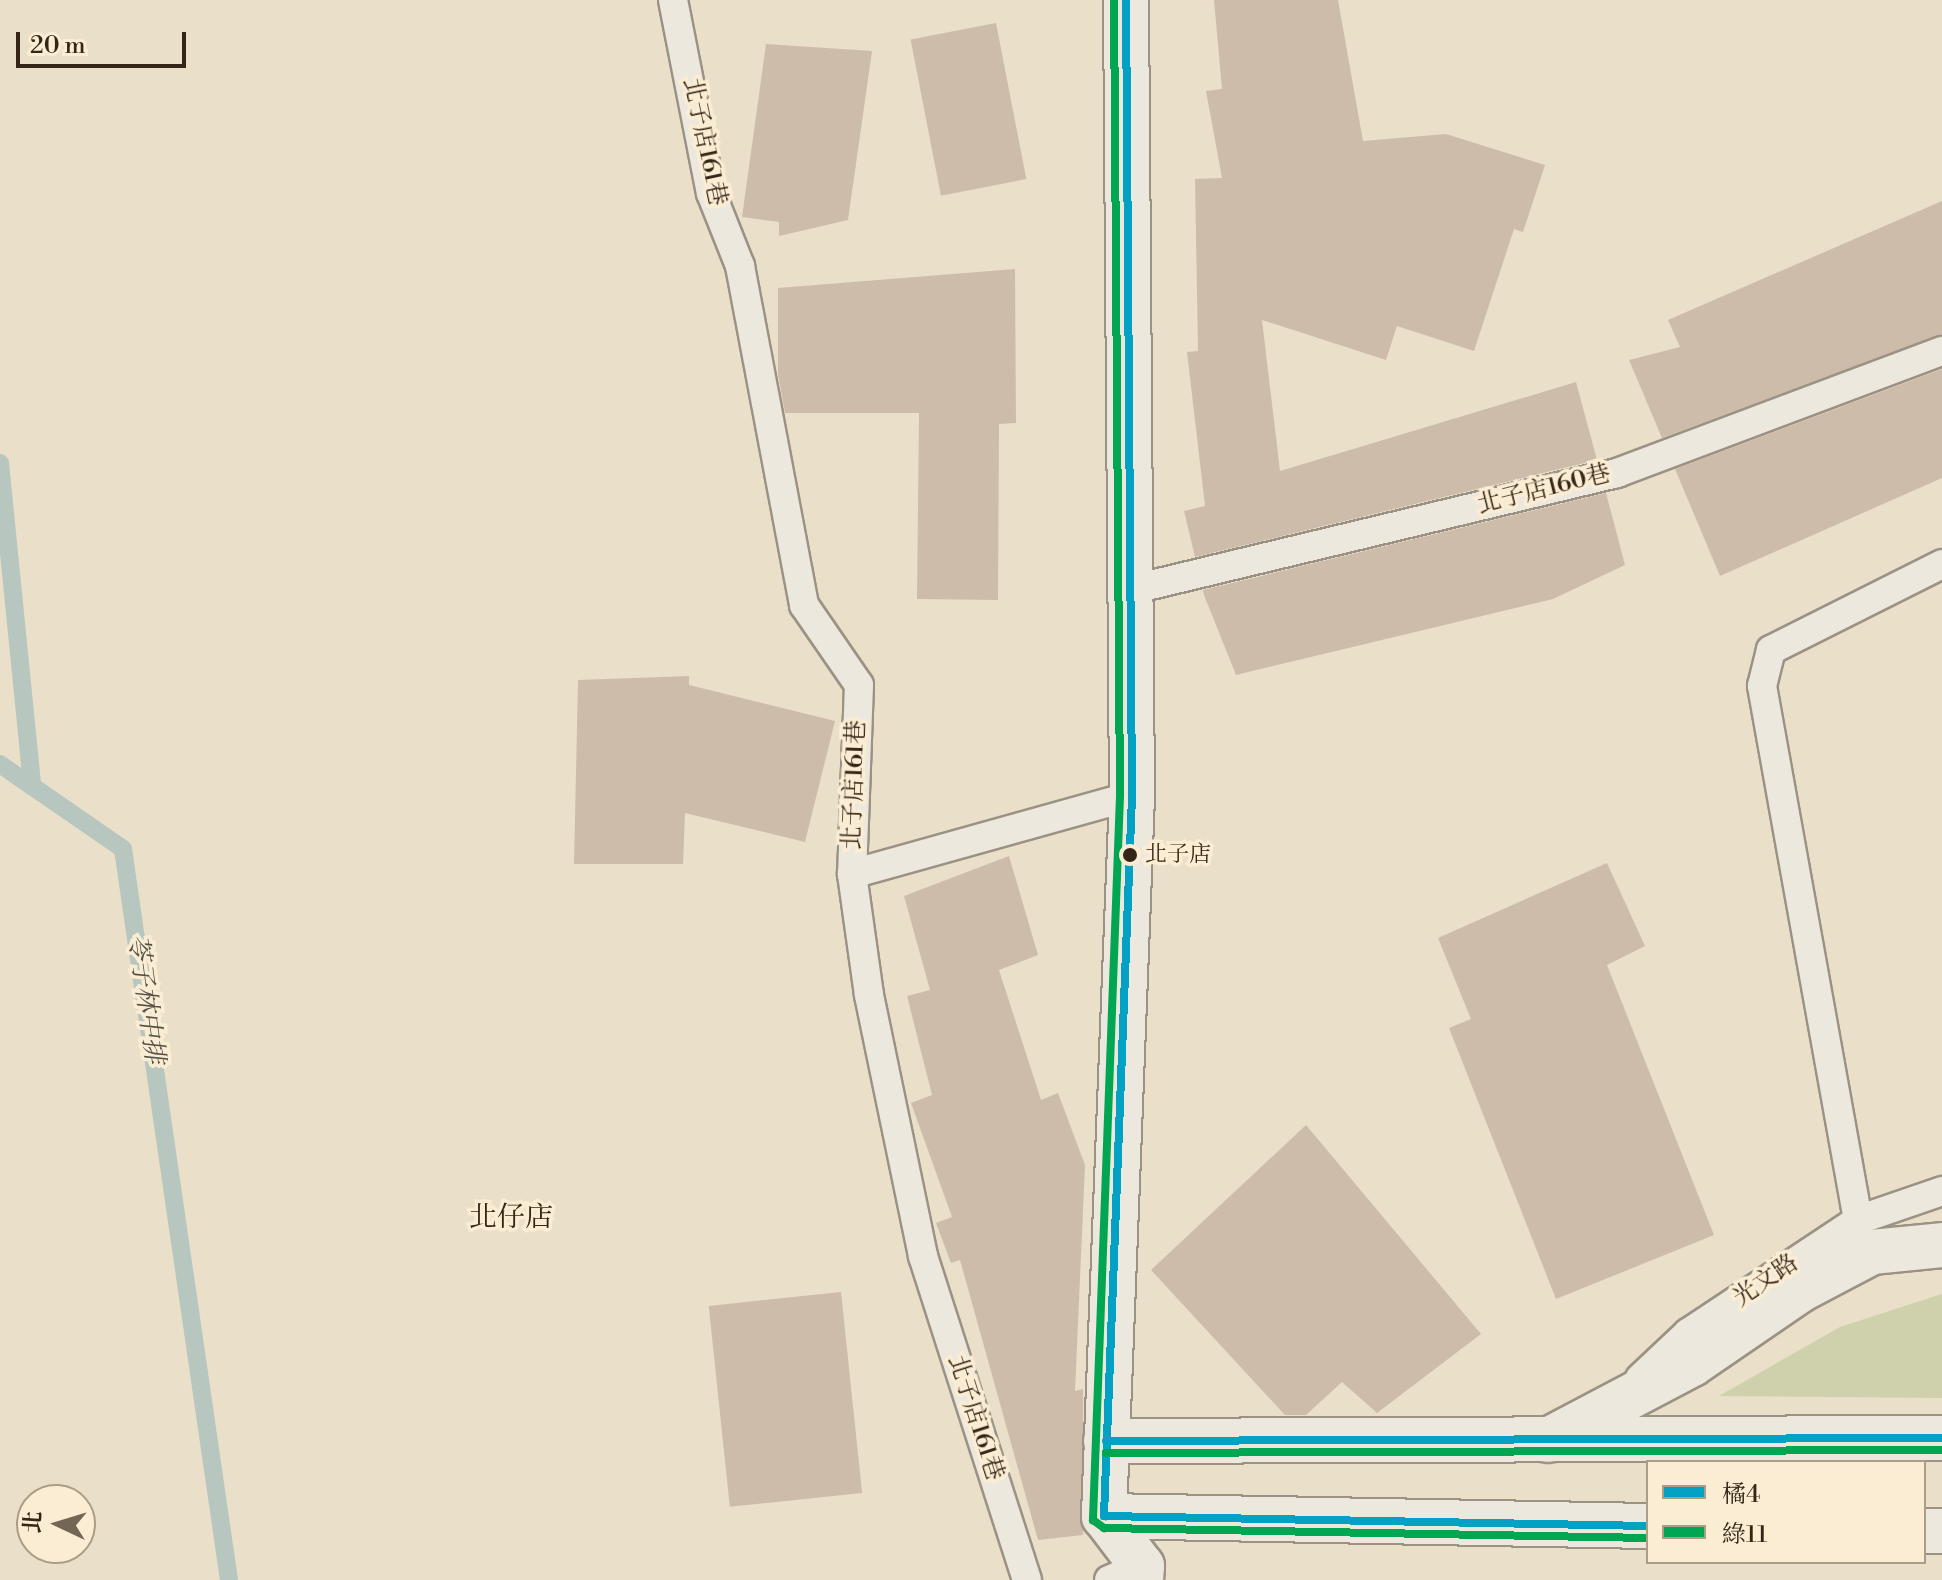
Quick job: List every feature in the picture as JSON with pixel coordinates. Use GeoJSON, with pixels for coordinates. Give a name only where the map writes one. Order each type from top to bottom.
{"type":"FeatureCollection","features":[{"type":"Feature","properties":{"kind":"street"},"geometry":{"type":"LineString","coordinates":[[1126,0],[1134,589],[1132,796],[1104,1516],[1131,1575]]}},
{"type":"Feature","properties":{"kind":"street"},"geometry":{"type":"LineString","coordinates":[[1541,1444],[1692,1364],[1800,1290],[1872,1252],[1942,1245]]}},
{"type":"Feature","properties":{"kind":"street"},"geometry":{"type":"LineString","coordinates":[[1106,1441],[1541,1444],[1942,1438]]}},
{"type":"Feature","properties":{"kind":"street"},"geometry":{"type":"LineString","coordinates":[[1104,1516],[1646,1526]]}},
{"type":"Feature","properties":{"kind":"lane","name":"北子店161巷"},"geometry":{"type":"LineString","coordinates":[[673,0],[711,193],[740,266],[804,605],[859,685],[852,874],[869,995],[923,1256],[1027,1580]]}},
{"type":"Feature","properties":{"kind":"lane","name":"北子店160巷"},"geometry":{"type":"LineString","coordinates":[[1134,589],[1617,473],[1942,351]]}},
{"type":"Feature","properties":{"kind":"lane"},"geometry":{"type":"LineString","coordinates":[[1858,1220],[1762,686],[1771,650],[1942,564]]}},
{"type":"Feature","properties":{"kind":"lane"},"geometry":{"type":"LineString","coordinates":[[852,874],[1132,796]]}},
{"type":"Feature","properties":{"kind":"lane","name":"光文路"},"geometry":{"type":"LineString","coordinates":[[1611,1406],[1688,1333],[1858,1220],[1942,1191]]}},
{"type":"Feature","properties":{"kind":"green space"},"geometry":{"type":"Polygon","coordinates":[[[1942,1294],[1942,1398],[1719,1396],[1840,1327],[1942,1294]]]}},
{"type":"Feature","properties":{"kind":"building"},"geometry":{"type":"Polygon","coordinates":[[[1214,0],[1338,0],[1363,141],[1446,134],[1545,165],[1523,232],[1514,229],[1474,351],[1397,326],[1386,360],[1262,320],[1280,471],[1576,382],[1597,460],[1195,557],[1184,511],[1205,506],[1187,352],[1198,351],[1195,179],[1222,178],[1206,91],[1222,89],[1214,0]]]}},
{"type":"Feature","properties":{"kind":"building"},"geometry":{"type":"Polygon","coordinates":[[[996,23],[1026,179],[941,196],[911,40],[996,23]]]}},
{"type":"Feature","properties":{"kind":"building"},"geometry":{"type":"Polygon","coordinates":[[[766,44],[872,51],[848,220],[779,236],[779,222],[742,217],[766,44]]]}},
{"type":"Feature","properties":{"kind":"building"},"geometry":{"type":"Polygon","coordinates":[[[1942,201],[1942,334],[1662,438],[1629,360],[1680,347],[1668,320],[1942,201]]]}},
{"type":"Feature","properties":{"kind":"building"},"geometry":{"type":"Polygon","coordinates":[[[1015,269],[1016,423],[999,424],[998,600],[917,599],[919,413],[785,413],[778,374],[778,288],[1015,269]]]}},
{"type":"Feature","properties":{"kind":"building"},"geometry":{"type":"Polygon","coordinates":[[[1942,369],[1942,478],[1720,576],[1675,469],[1942,369]]]}},
{"type":"Feature","properties":{"kind":"building"},"geometry":{"type":"Polygon","coordinates":[[[1606,493],[1625,565],[1553,599],[1236,675],[1204,595],[1203,590],[1606,493]]]}},
{"type":"Feature","properties":{"kind":"building"},"geometry":{"type":"Polygon","coordinates":[[[689,676],[689,685],[835,721],[805,842],[685,813],[683,864],[574,864],[578,680],[689,676]]]}},
{"type":"Feature","properties":{"kind":"building"},"geometry":{"type":"Polygon","coordinates":[[[1009,856],[1038,955],[999,970],[1041,1100],[1058,1093],[1085,1165],[1075,1391],[1083,1389],[1083,1535],[1038,1540],[960,1260],[951,1263],[936,1223],[952,1217],[911,1103],[932,1095],[907,996],[930,990],[904,896],[1009,856]]]}},
{"type":"Feature","properties":{"kind":"building"},"geometry":{"type":"Polygon","coordinates":[[[1607,863],[1645,946],[1607,965],[1714,1235],[1556,1299],[1449,1028],[1471,1019],[1438,938],[1607,863]]]}},
{"type":"Feature","properties":{"kind":"building"},"geometry":{"type":"Polygon","coordinates":[[[1306,1125],[1481,1334],[1377,1413],[1342,1382],[1306,1415],[1285,1415],[1151,1270],[1306,1125]]]}},
{"type":"Feature","properties":{"kind":"building"},"geometry":{"type":"Polygon","coordinates":[[[841,1292],[862,1493],[730,1507],[709,1306],[841,1292]]]}},
{"type":"Feature","properties":{"kind":"waterway","name":"苓子林中排"},"geometry":{"type":"LineString","coordinates":[[0,463],[32,786],[123,849],[229,1580]]}},
{"type":"Feature","properties":{"kind":"waterway"},"geometry":{"type":"LineString","coordinates":[[0,764],[32,786]]}},
{"type":"Feature","properties":{"kind":"transit line","name":"綠11"},"geometry":{"type":"LineString","coordinates":[[1114,0],[1120,796],[1093,1520],[1104,1528],[1646,1538]]}},
{"type":"Feature","properties":{"kind":"transit line","name":"橘4"},"geometry":{"type":"LineString","coordinates":[[1126,0],[1132,796],[1104,1516],[1646,1526]]}},
{"type":"Feature","properties":{"kind":"transit line","name":"橘4"},"geometry":{"type":"LineString","coordinates":[[1106,1441],[1942,1438]]}},
{"type":"Feature","properties":{"kind":"transit line","name":"綠11"},"geometry":{"type":"LineString","coordinates":[[1106,1453],[1942,1450]]}},
{"type":"Feature","properties":{"kind":"place","name":"北子店"},"geometry":{"type":"Point","coordinates":[1130,855]}},
{"type":"Feature","properties":{"kind":"district","name":"北仔店"},"geometry":{"type":"Point","coordinates":[511,1218]}}]}
